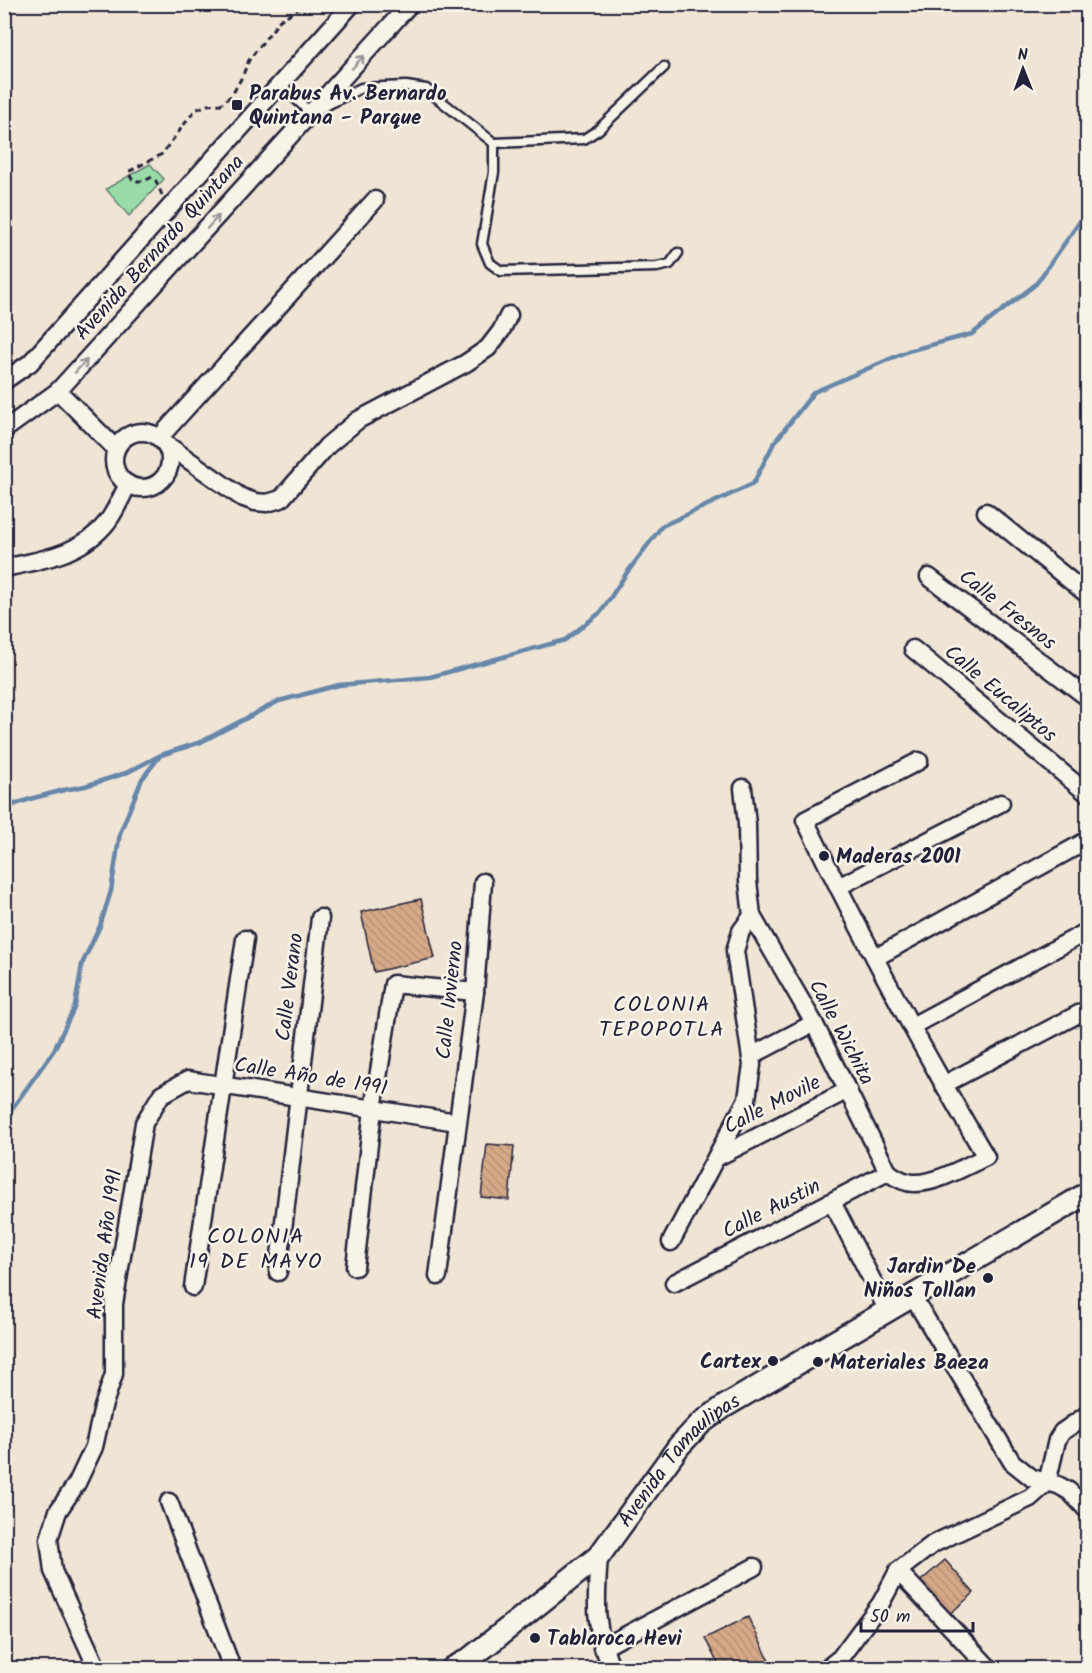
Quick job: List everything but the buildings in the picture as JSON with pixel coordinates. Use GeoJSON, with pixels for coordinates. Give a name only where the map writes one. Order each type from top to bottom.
{"type":"FeatureCollection","features":[{"type":"Feature","properties":{"kind":"street","name":"Avenida Bernardo Quintana"},"geometry":{"type":"LineString","coordinates":[[4,381],[30,363],[352,4]]}},
{"type":"Feature","properties":{"kind":"street","name":"Avenida Bernardo Quintana"},"geometry":{"type":"LineString","coordinates":[[4,430],[58,392],[410,4]]}},
{"type":"Feature","properties":{"kind":"street"},"geometry":{"type":"LineString","coordinates":[[161,440],[375,200]]}},
{"type":"Feature","properties":{"kind":"street"},"geometry":{"type":"LineString","coordinates":[[161,440],[168,452],[169,462],[166,473],[159,481],[139,488],[121,478],[115,469],[114,459],[120,442],[135,433],[152,434],[161,440],[241,497],[267,503],[281,499],[327,446],[358,420],[466,363],[488,348],[501,331],[509,315]]}},
{"type":"Feature","properties":{"kind":"street"},"geometry":{"type":"LineString","coordinates":[[58,392],[116,449]]}},
{"type":"Feature","properties":{"kind":"street"},"geometry":{"type":"LineString","coordinates":[[4,568],[50,558],[83,543],[108,520],[129,484]]}},
{"type":"Feature","properties":{"kind":"street"},"geometry":{"type":"LineString","coordinates":[[986,512],[1088,595]]}},
{"type":"Feature","properties":{"kind":"street","name":"Calle Fresnos"},"geometry":{"type":"LineString","coordinates":[[929,577],[1088,698]]}},
{"type":"Feature","properties":{"kind":"street","name":"Calle Eucaliptos"},"geometry":{"type":"LineString","coordinates":[[913,649],[1088,794]]}},
{"type":"Feature","properties":{"kind":"street"},"geometry":{"type":"LineString","coordinates":[[888,1172],[900,1180],[914,1183],[931,1181],[986,1157],[943,1085],[875,958],[806,820],[919,761]]}},
{"type":"Feature","properties":{"kind":"street"},"geometry":{"type":"LineString","coordinates":[[671,1242],[747,1099],[752,1065],[735,951],[741,931],[752,916],[748,881],[747,824],[742,788]]}},
{"type":"Feature","properties":{"kind":"street"},"geometry":{"type":"LineString","coordinates":[[838,887],[1001,803]]}},
{"type":"Feature","properties":{"kind":"street"},"geometry":{"type":"LineString","coordinates":[[875,958],[1088,840]]}},
{"type":"Feature","properties":{"kind":"street","name":"Calle Invierno"},"geometry":{"type":"LineString","coordinates":[[438,1276],[475,992],[483,882]]}},
{"type":"Feature","properties":{"kind":"street","name":"Calle Wichita"},"geometry":{"type":"LineString","coordinates":[[752,916],[814,1023],[888,1172]]}},
{"type":"Feature","properties":{"kind":"street","name":"Calle Verano"},"geometry":{"type":"LineString","coordinates":[[278,1272],[320,918]]}},
{"type":"Feature","properties":{"kind":"street"},"geometry":{"type":"LineString","coordinates":[[912,1026],[1088,931]]}},
{"type":"Feature","properties":{"kind":"street"},"geometry":{"type":"LineString","coordinates":[[193,1287],[245,939]]}},
{"type":"Feature","properties":{"kind":"street"},"geometry":{"type":"LineString","coordinates":[[355,1267],[373,1109],[393,984],[475,992]]}},
{"type":"Feature","properties":{"kind":"street"},"geometry":{"type":"LineString","coordinates":[[943,1085],[1088,1009]]}},
{"type":"Feature","properties":{"kind":"street"},"geometry":{"type":"LineString","coordinates":[[751,1056],[814,1023]]}},
{"type":"Feature","properties":{"kind":"street","name":"Calle Año de 1991"},"geometry":{"type":"LineString","coordinates":[[161,1095],[188,1080],[457,1122]]}},
{"type":"Feature","properties":{"kind":"street","name":"Calle Movile"},"geometry":{"type":"LineString","coordinates":[[716,1158],[848,1090]]}},
{"type":"Feature","properties":{"kind":"street","name":"Avenida Año 1991"},"geometry":{"type":"LineString","coordinates":[[97,1668],[53,1571],[49,1539],[58,1511],[77,1484],[94,1447],[103,1407],[114,1374],[114,1304],[144,1123],[161,1095]]}},
{"type":"Feature","properties":{"kind":"street","name":"Calle Austin"},"geometry":{"type":"LineString","coordinates":[[674,1283],[888,1172]]}},
{"type":"Feature","properties":{"kind":"street","name":"Avenida Tamaulipas"},"geometry":{"type":"LineString","coordinates":[[453,1668],[468,1660],[599,1556],[679,1446],[701,1423],[725,1406],[1088,1193]]}},
{"type":"Feature","properties":{"kind":"street"},"geometry":{"type":"LineString","coordinates":[[832,1202],[888,1311]]}},
{"type":"Feature","properties":{"kind":"street"},"geometry":{"type":"LineString","coordinates":[[913,1296],[1012,1462],[1032,1478],[1070,1491],[1088,1511]]}},
{"type":"Feature","properties":{"kind":"street"},"geometry":{"type":"LineString","coordinates":[[827,1668],[840,1658],[874,1612],[898,1571],[933,1544],[1030,1498],[1047,1483],[1057,1440],[1062,1432],[1088,1414]]}},
{"type":"Feature","properties":{"kind":"street"},"geometry":{"type":"LineString","coordinates":[[169,1502],[231,1668]]}},
{"type":"Feature","properties":{"kind":"street"},"geometry":{"type":"LineString","coordinates":[[599,1556],[596,1612],[602,1648],[612,1668]]}},
{"type":"Feature","properties":{"kind":"street"},"geometry":{"type":"LineString","coordinates":[[602,1648],[754,1567]]}},
{"type":"Feature","properties":{"kind":"street"},"geometry":{"type":"LineString","coordinates":[[898,1571],[989,1668]]}},
{"type":"Feature","properties":{"kind":"lane"},"geometry":{"type":"LineString","coordinates":[[281,85],[311,113],[361,88],[406,86],[426,89],[494,143],[584,139],[598,130],[664,67]]}},
{"type":"Feature","properties":{"kind":"lane"},"geometry":{"type":"LineString","coordinates":[[494,143],[494,172],[482,244],[490,263],[501,270],[657,267],[670,264],[678,254]]}},
{"type":"Feature","properties":{"kind":"path"},"geometry":{"type":"LineString","coordinates":[[162,195],[152,177],[144,181],[133,181],[128,172],[162,153],[195,110],[207,105],[221,104],[232,95],[249,60],[280,20],[305,4]]}},
{"type":"Feature","properties":{"kind":"green space"},"geometry":{"type":"Polygon","coordinates":[[[150,164],[164,179],[129,216],[106,189],[150,164]]]}},
{"type":"Feature","properties":{"kind":"waterway"},"geometry":{"type":"LineString","coordinates":[[4,808],[126,773],[161,755],[201,742],[279,701],[339,685],[430,677],[565,640],[601,612],[662,526],[753,484],[774,443],[814,392],[908,351],[972,334],[1036,284],[1088,210]]}},
{"type":"Feature","properties":{"kind":"waterway"},"geometry":{"type":"LineString","coordinates":[[4,1120],[54,1050],[75,1006],[82,964],[100,926],[111,891],[120,833],[142,779],[159,757]]}},
{"type":"Feature","properties":{"kind":"place","name":"Parabus Av. Bernardo Quintana - Parque"},"geometry":{"type":"Point","coordinates":[237,105]}},
{"type":"Feature","properties":{"kind":"place","name":"Maderas 2001"},"geometry":{"type":"Point","coordinates":[824,856]}},
{"type":"Feature","properties":{"kind":"place","name":"Jardin De Niños Tollan"},"geometry":{"type":"Point","coordinates":[988,1278]}},
{"type":"Feature","properties":{"kind":"place","name":"Cartex"},"geometry":{"type":"Point","coordinates":[773,1361]}},
{"type":"Feature","properties":{"kind":"place","name":"Materiales Baeza"},"geometry":{"type":"Point","coordinates":[818,1362]}},
{"type":"Feature","properties":{"kind":"place","name":"Tablaroca Hevi"},"geometry":{"type":"Point","coordinates":[535,1638]}},
{"type":"Feature","properties":{"kind":"district","name":"COLONIA TEPOPOTLA"},"geometry":{"type":"Point","coordinates":[662,1016]}},
{"type":"Feature","properties":{"kind":"district","name":"COLONIA 19 DE MAYO"},"geometry":{"type":"Point","coordinates":[256,1248]}}]}
